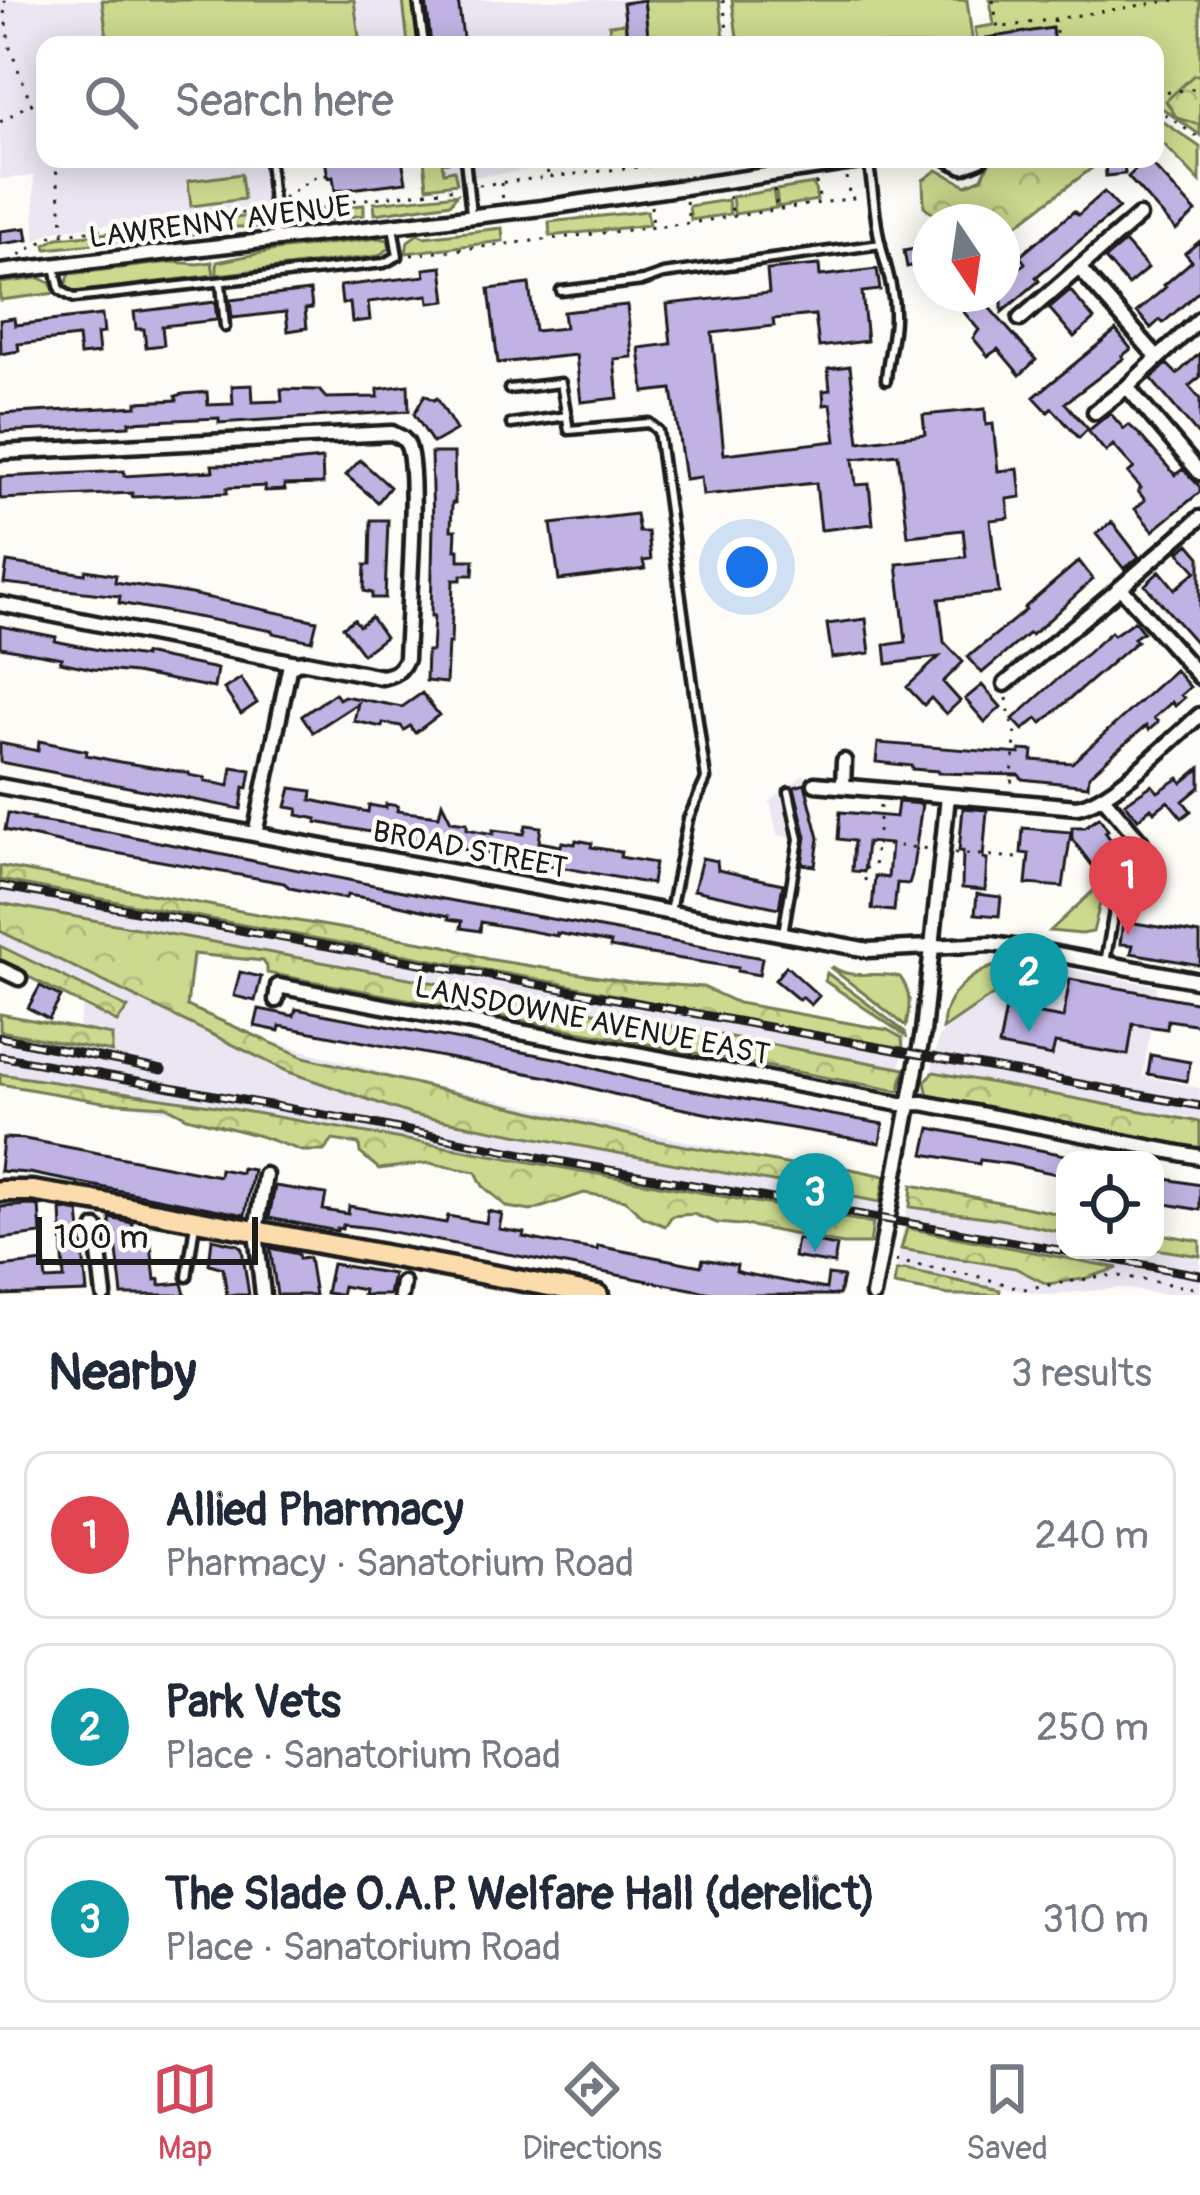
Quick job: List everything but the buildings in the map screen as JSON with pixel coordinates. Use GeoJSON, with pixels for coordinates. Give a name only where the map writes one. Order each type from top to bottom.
{"type":"FeatureCollection","features":[{"type":"Feature","properties":{"kind":"main road"},"geometry":{"type":"LineString","coordinates":[[0,1191],[32,1191],[598,1295]]}},
{"type":"Feature","properties":{"kind":"street","name":"LAWRENNY AVENUE"},"geometry":{"type":"LineString","coordinates":[[0,272],[471,217],[823,168]]}},
{"type":"Feature","properties":{"kind":"street"},"geometry":{"type":"LineString","coordinates":[[1021,319],[1139,216]]}},
{"type":"Feature","properties":{"kind":"street"},"geometry":{"type":"LineString","coordinates":[[1080,269],[1158,358]]}},
{"type":"Feature","properties":{"kind":"street"},"geometry":{"type":"LineString","coordinates":[[1094,412],[1200,319]]}},
{"type":"Feature","properties":{"kind":"street"},"geometry":{"type":"LineString","coordinates":[[1127,387],[1200,473]]}},
{"type":"Feature","properties":{"kind":"street"},"geometry":{"type":"LineString","coordinates":[[0,452],[392,434],[402,438],[410,456],[411,487],[406,659],[392,675],[296,663],[0,604]]}},
{"type":"Feature","properties":{"kind":"street"},"geometry":{"type":"LineString","coordinates":[[1005,684],[1200,518]]}},
{"type":"Feature","properties":{"kind":"street"},"geometry":{"type":"LineString","coordinates":[[1121,587],[1200,677]]}},
{"type":"Feature","properties":{"kind":"street"},"geometry":{"type":"LineString","coordinates":[[255,834],[286,678],[296,663]]}},
{"type":"Feature","properties":{"kind":"street"},"geometry":{"type":"LineString","coordinates":[[814,784],[1077,807],[1103,797],[1200,715]]}},
{"type":"Feature","properties":{"kind":"street"},"geometry":{"type":"LineString","coordinates":[[843,786],[844,761]]}},
{"type":"Feature","properties":{"kind":"street","name":"BROAD STREET"},"geometry":{"type":"LineString","coordinates":[[0,786],[868,950],[991,944],[1200,981]]}},
{"type":"Feature","properties":{"kind":"street"},"geometry":{"type":"LineString","coordinates":[[873,1295],[923,1032],[947,796]]}},
{"type":"Feature","properties":{"kind":"street"},"geometry":{"type":"LineString","coordinates":[[1103,797],[1141,842]]}},
{"type":"Feature","properties":{"kind":"street"},"geometry":{"type":"LineString","coordinates":[[0,969],[19,978]]}},
{"type":"Feature","properties":{"kind":"street","name":"LANSDOWNE AVENUE EAST"},"geometry":{"type":"LineString","coordinates":[[276,1000],[278,986],[909,1104]]}},
{"type":"Feature","properties":{"kind":"street"},"geometry":{"type":"LineString","coordinates":[[909,1104],[1200,1157]]}},
{"type":"Feature","properties":{"kind":"street"},"geometry":{"type":"LineString","coordinates":[[263,1295],[256,1232],[265,1175]]}},
{"type":"Feature","properties":{"kind":"street"},"geometry":{"type":"LineString","coordinates":[[96,1228],[104,1295]]}},
{"type":"Feature","properties":{"kind":"lane"},"geometry":{"type":"LineString","coordinates":[[418,0],[423,36]]}},
{"type":"Feature","properties":{"kind":"lane"},"geometry":{"type":"LineString","coordinates":[[270,168],[277,239]]}},
{"type":"Feature","properties":{"kind":"lane"},"geometry":{"type":"LineString","coordinates":[[466,168],[471,217]]}},
{"type":"Feature","properties":{"kind":"lane"},"geometry":{"type":"LineString","coordinates":[[872,168],[895,316],[886,380]]}},
{"type":"Feature","properties":{"kind":"lane"},"geometry":{"type":"LineString","coordinates":[[55,265],[60,290],[74,298],[384,263],[398,256],[394,226]]}},
{"type":"Feature","properties":{"kind":"lane"},"geometry":{"type":"LineString","coordinates":[[561,291],[881,244]]}},
{"type":"Feature","properties":{"kind":"lane"},"geometry":{"type":"LineString","coordinates":[[220,281],[225,327]]}},
{"type":"Feature","properties":{"kind":"lane"},"geometry":{"type":"LineString","coordinates":[[509,389],[561,383],[568,430],[649,423],[658,431],[706,779],[688,819],[670,912]]}},
{"type":"Feature","properties":{"kind":"lane"},"geometry":{"type":"LineString","coordinates":[[511,424],[567,416]]}},
{"type":"Feature","properties":{"kind":"lane"},"geometry":{"type":"LineString","coordinates":[[783,933],[799,839],[789,792]]}},
{"type":"Feature","properties":{"kind":"lane"},"geometry":{"type":"LineString","coordinates":[[1105,963],[1125,874]]}},
{"type":"Feature","properties":{"kind":"lane"},"geometry":{"type":"LineString","coordinates":[[187,1276],[195,1220]]}},
{"type":"Feature","properties":{"kind":"path"},"geometry":{"type":"LineString","coordinates":[[6,0],[10,48],[36,111]]}},
{"type":"Feature","properties":{"kind":"path"},"geometry":{"type":"LineString","coordinates":[[723,0],[728,36]]}},
{"type":"Feature","properties":{"kind":"path"},"geometry":{"type":"LineString","coordinates":[[993,0],[998,28],[1174,0]]}},
{"type":"Feature","properties":{"kind":"path"},"geometry":{"type":"LineString","coordinates":[[1054,19],[1057,36]]}},
{"type":"Feature","properties":{"kind":"path"},"geometry":{"type":"LineString","coordinates":[[1164,93],[1200,88]]}},
{"type":"Feature","properties":{"kind":"path"},"geometry":{"type":"LineString","coordinates":[[0,122],[31,103]]}},
{"type":"Feature","properties":{"kind":"path"},"geometry":{"type":"LineString","coordinates":[[1164,113],[1200,139]]}},
{"type":"Feature","properties":{"kind":"path"},"geometry":{"type":"LineString","coordinates":[[56,168],[64,234]]}},
{"type":"Feature","properties":{"kind":"path"},"geometry":{"type":"LineString","coordinates":[[546,168],[548,177]]}},
{"type":"Feature","properties":{"kind":"path"},"geometry":{"type":"LineString","coordinates":[[16,257],[54,235],[632,168]]}},
{"type":"Feature","properties":{"kind":"path"},"geometry":{"type":"LineString","coordinates":[[845,168],[851,199]]}},
{"type":"Feature","properties":{"kind":"path"},"geometry":{"type":"LineString","coordinates":[[813,170],[820,204]]}},
{"type":"Feature","properties":{"kind":"path"},"geometry":{"type":"LineString","coordinates":[[272,207],[317,176],[327,175]]}},
{"type":"Feature","properties":{"kind":"path"},"geometry":{"type":"LineString","coordinates":[[772,176],[778,211]]}},
{"type":"Feature","properties":{"kind":"path"},"geometry":{"type":"LineString","coordinates":[[727,182],[733,218]]}},
{"type":"Feature","properties":{"kind":"path"},"geometry":{"type":"LineString","coordinates":[[684,188],[690,223]]}},
{"type":"Feature","properties":{"kind":"path"},"geometry":{"type":"LineString","coordinates":[[649,193],[653,228]]}},
{"type":"Feature","properties":{"kind":"path"},"geometry":{"type":"LineString","coordinates":[[398,256],[733,218],[874,194]]}},
{"type":"Feature","properties":{"kind":"path"},"geometry":{"type":"LineString","coordinates":[[366,199],[371,228]]}},
{"type":"Feature","properties":{"kind":"path"},"geometry":{"type":"LineString","coordinates":[[542,208],[546,240]]}},
{"type":"Feature","properties":{"kind":"path"},"geometry":{"type":"LineString","coordinates":[[1005,684],[1010,720],[1016,728],[1010,801]]}},
{"type":"Feature","properties":{"kind":"path"},"geometry":{"type":"LineString","coordinates":[[865,881],[866,868],[874,868],[882,790]]}},
{"type":"Feature","properties":{"kind":"path"},"geometry":{"type":"LineString","coordinates":[[877,844],[1018,858]]}},
{"type":"Feature","properties":{"kind":"path"},"geometry":{"type":"LineString","coordinates":[[879,1259],[1023,1289],[1113,1275],[1200,1289]]}},
{"type":"Feature","properties":{"kind":"shaded area"},"geometry":{"type":"Polygon","coordinates":[[[0,0],[719,0],[724,36],[36,36],[36,168],[261,168],[267,206],[54,231],[35,241],[34,176],[0,179],[0,0]]]}},
{"type":"Feature","properties":{"kind":"shaded area"},"geometry":{"type":"Polygon","coordinates":[[[425,168],[548,168],[437,181],[427,187],[425,168]]]}},
{"type":"Feature","properties":{"kind":"shaded area"},"geometry":{"type":"Polygon","coordinates":[[[805,774],[820,843],[804,841],[792,912],[783,910],[795,839],[777,834],[770,802],[805,774]]]}},
{"type":"Feature","properties":{"kind":"shaded area"},"geometry":{"type":"Polygon","coordinates":[[[0,865],[906,1036],[895,1092],[198,948],[185,1009],[256,1037],[408,1080],[882,1184],[875,1235],[256,1125],[0,1085],[0,1016],[78,1028],[84,999],[0,957],[0,865]]]}},
{"type":"Feature","properties":{"kind":"shaded area"},"geometry":{"type":"Polygon","coordinates":[[[1037,967],[1157,986],[1143,1076],[1200,1088],[1200,1147],[926,1098],[939,1037],[947,1028],[1037,967]]]}},
{"type":"Feature","properties":{"kind":"shaded area"},"geometry":{"type":"Polygon","coordinates":[[[910,1190],[1056,1219],[1056,1259],[1164,1259],[1164,1241],[1200,1248],[1200,1295],[1119,1288],[1047,1295],[896,1272],[910,1190]]]}},
{"type":"Feature","properties":{"kind":"green space"},"geometry":{"type":"Polygon","coordinates":[[[102,0],[354,0],[359,36],[107,36],[102,0]]]}},
{"type":"Feature","properties":{"kind":"green space"},"geometry":{"type":"Polygon","coordinates":[[[403,0],[415,0],[419,36],[407,36],[403,0]]]}},
{"type":"Feature","properties":{"kind":"green space"},"geometry":{"type":"Polygon","coordinates":[[[644,0],[719,0],[724,36],[637,36],[647,35],[644,0]]]}},
{"type":"Feature","properties":{"kind":"green space"},"geometry":{"type":"Polygon","coordinates":[[[732,0],[967,0],[972,36],[737,36],[732,0]]]}},
{"type":"Feature","properties":{"kind":"green space"},"geometry":{"type":"Polygon","coordinates":[[[990,0],[1200,0],[1200,135],[1164,110],[1164,36],[976,36],[975,28],[994,25],[990,0]]]}},
{"type":"Feature","properties":{"kind":"green space"},"geometry":{"type":"Polygon","coordinates":[[[625,23],[627,36],[611,36],[609,25],[625,23]]]}},
{"type":"Feature","properties":{"kind":"green space"},"geometry":{"type":"Polygon","coordinates":[[[1194,75],[1200,75],[1200,125],[1177,118],[1166,101],[1194,75]]]}},
{"type":"Feature","properties":{"kind":"green space"},"geometry":{"type":"Polygon","coordinates":[[[1164,122],[1200,147],[1200,182],[1164,144],[1164,122]]]}},
{"type":"Feature","properties":{"kind":"green space"},"geometry":{"type":"Polygon","coordinates":[[[425,168],[454,170],[457,183],[427,187],[425,168]]]}},
{"type":"Feature","properties":{"kind":"green space"},"geometry":{"type":"Polygon","coordinates":[[[987,168],[1092,168],[1020,222],[1020,204],[924,204],[923,180],[937,170],[966,185],[982,178],[987,168]]]}},
{"type":"Feature","properties":{"kind":"green space"},"geometry":{"type":"Polygon","coordinates":[[[241,174],[244,199],[191,206],[188,181],[241,174]]]}},
{"type":"Feature","properties":{"kind":"green space"},"geometry":{"type":"Polygon","coordinates":[[[814,184],[817,200],[778,207],[776,190],[814,184]]]}},
{"type":"Feature","properties":{"kind":"green space"},"geometry":{"type":"Polygon","coordinates":[[[773,190],[776,208],[734,214],[732,197],[773,190]]]}},
{"type":"Feature","properties":{"kind":"green space"},"geometry":{"type":"Polygon","coordinates":[[[457,194],[451,203],[375,214],[374,203],[457,194]]]}},
{"type":"Feature","properties":{"kind":"green space"},"geometry":{"type":"Polygon","coordinates":[[[728,200],[730,214],[691,220],[689,206],[728,200]]]}},
{"type":"Feature","properties":{"kind":"green space"},"geometry":{"type":"Polygon","coordinates":[[[364,205],[364,215],[282,225],[280,212],[364,205]]]}},
{"type":"Feature","properties":{"kind":"green space"},"geometry":{"type":"Polygon","coordinates":[[[647,211],[649,225],[550,236],[549,222],[647,211]]]}},
{"type":"Feature","properties":{"kind":"green space"},"geometry":{"type":"Polygon","coordinates":[[[263,215],[264,227],[223,227],[142,241],[139,228],[263,215]]]}},
{"type":"Feature","properties":{"kind":"green space"},"geometry":{"type":"Polygon","coordinates":[[[502,228],[503,241],[406,253],[408,241],[418,234],[502,228]]]}},
{"type":"Feature","properties":{"kind":"green space"},"geometry":{"type":"Polygon","coordinates":[[[131,231],[132,240],[46,249],[45,245],[58,238],[131,231]]]}},
{"type":"Feature","properties":{"kind":"green space"},"geometry":{"type":"Polygon","coordinates":[[[388,240],[390,248],[378,256],[217,275],[217,262],[388,240]]]}},
{"type":"Feature","properties":{"kind":"green space"},"geometry":{"type":"Polygon","coordinates":[[[212,262],[214,275],[76,292],[66,283],[70,274],[212,262]]]}},
{"type":"Feature","properties":{"kind":"green space"},"geometry":{"type":"Polygon","coordinates":[[[40,278],[56,293],[0,300],[0,283],[40,278]]]}},
{"type":"Feature","properties":{"kind":"green space"},"geometry":{"type":"Polygon","coordinates":[[[0,866],[446,946],[487,959],[631,982],[703,987],[738,1003],[888,1030],[902,1038],[903,1048],[0,880],[0,866]]]}},
{"type":"Feature","properties":{"kind":"green space"},"geometry":{"type":"Polygon","coordinates":[[[1106,879],[1093,932],[1050,931],[1106,879]]]}},
{"type":"Feature","properties":{"kind":"green space"},"geometry":{"type":"Polygon","coordinates":[[[0,903],[905,1069],[899,1091],[267,973],[263,961],[193,954],[187,1006],[304,1057],[647,1139],[797,1166],[817,1162],[885,1176],[880,1202],[413,1115],[289,1072],[0,931],[0,903]]]}},
{"type":"Feature","properties":{"kind":"green space"},"geometry":{"type":"Polygon","coordinates":[[[0,946],[128,1008],[117,1022],[0,962],[0,946]]]}},
{"type":"Feature","properties":{"kind":"green space"},"geometry":{"type":"Polygon","coordinates":[[[1009,962],[1021,976],[943,1029],[949,1004],[963,984],[1009,962]]]}},
{"type":"Feature","properties":{"kind":"green space"},"geometry":{"type":"Polygon","coordinates":[[[831,968],[848,973],[900,977],[909,1000],[906,1026],[831,968]]]}},
{"type":"Feature","properties":{"kind":"green space"},"geometry":{"type":"Polygon","coordinates":[[[827,973],[905,1032],[906,1036],[825,981],[827,973]]]}},
{"type":"Feature","properties":{"kind":"green space"},"geometry":{"type":"Polygon","coordinates":[[[0,1014],[112,1035],[112,1052],[0,1031],[0,1014]]]}},
{"type":"Feature","properties":{"kind":"green space"},"geometry":{"type":"Polygon","coordinates":[[[934,1072],[1200,1122],[1200,1149],[928,1097],[925,1081],[934,1072]]]}},
{"type":"Feature","properties":{"kind":"green space"},"geometry":{"type":"Polygon","coordinates":[[[0,1074],[210,1105],[873,1223],[870,1244],[843,1244],[717,1223],[693,1214],[672,1216],[665,1226],[643,1217],[625,1200],[584,1193],[531,1211],[507,1207],[483,1186],[476,1172],[428,1163],[379,1169],[360,1153],[359,1144],[333,1140],[324,1151],[302,1151],[187,1117],[166,1106],[103,1102],[0,1084],[0,1074]]]}},
{"type":"Feature","properties":{"kind":"green space"},"geometry":{"type":"Polygon","coordinates":[[[912,1185],[1056,1213],[1056,1231],[1000,1219],[910,1207],[912,1185]]]}},
{"type":"Feature","properties":{"kind":"green space"},"geometry":{"type":"Polygon","coordinates":[[[907,1228],[1118,1268],[1047,1284],[1015,1268],[901,1249],[907,1228]]]}},
{"type":"Feature","properties":{"kind":"green space"},"geometry":{"type":"Polygon","coordinates":[[[1164,1235],[1200,1241],[1200,1256],[1164,1250],[1164,1235]]]}},
{"type":"Feature","properties":{"kind":"green space"},"geometry":{"type":"Polygon","coordinates":[[[896,1271],[1000,1290],[999,1295],[949,1295],[894,1285],[896,1271]]]}},
{"type":"Feature","properties":{"kind":"railway"},"geometry":{"type":"LineString","coordinates":[[0,886],[1200,1106]]}},
{"type":"Feature","properties":{"kind":"railway"},"geometry":{"type":"LineString","coordinates":[[0,1037],[162,1070]]}},
{"type":"Feature","properties":{"kind":"railway"},"geometry":{"type":"LineString","coordinates":[[0,1056],[1200,1275]]}},
{"type":"Feature","properties":{"kind":"place","name":"Allied Pharmacy"},"geometry":{"type":"Point","coordinates":[1128,935]}},
{"type":"Feature","properties":{"kind":"place","name":"Park Vets"},"geometry":{"type":"Point","coordinates":[1029,1032]}},
{"type":"Feature","properties":{"kind":"place","name":"The Slade O.A.P. Welfare Hall (derelict)"},"geometry":{"type":"Point","coordinates":[815,1252]}}]}
